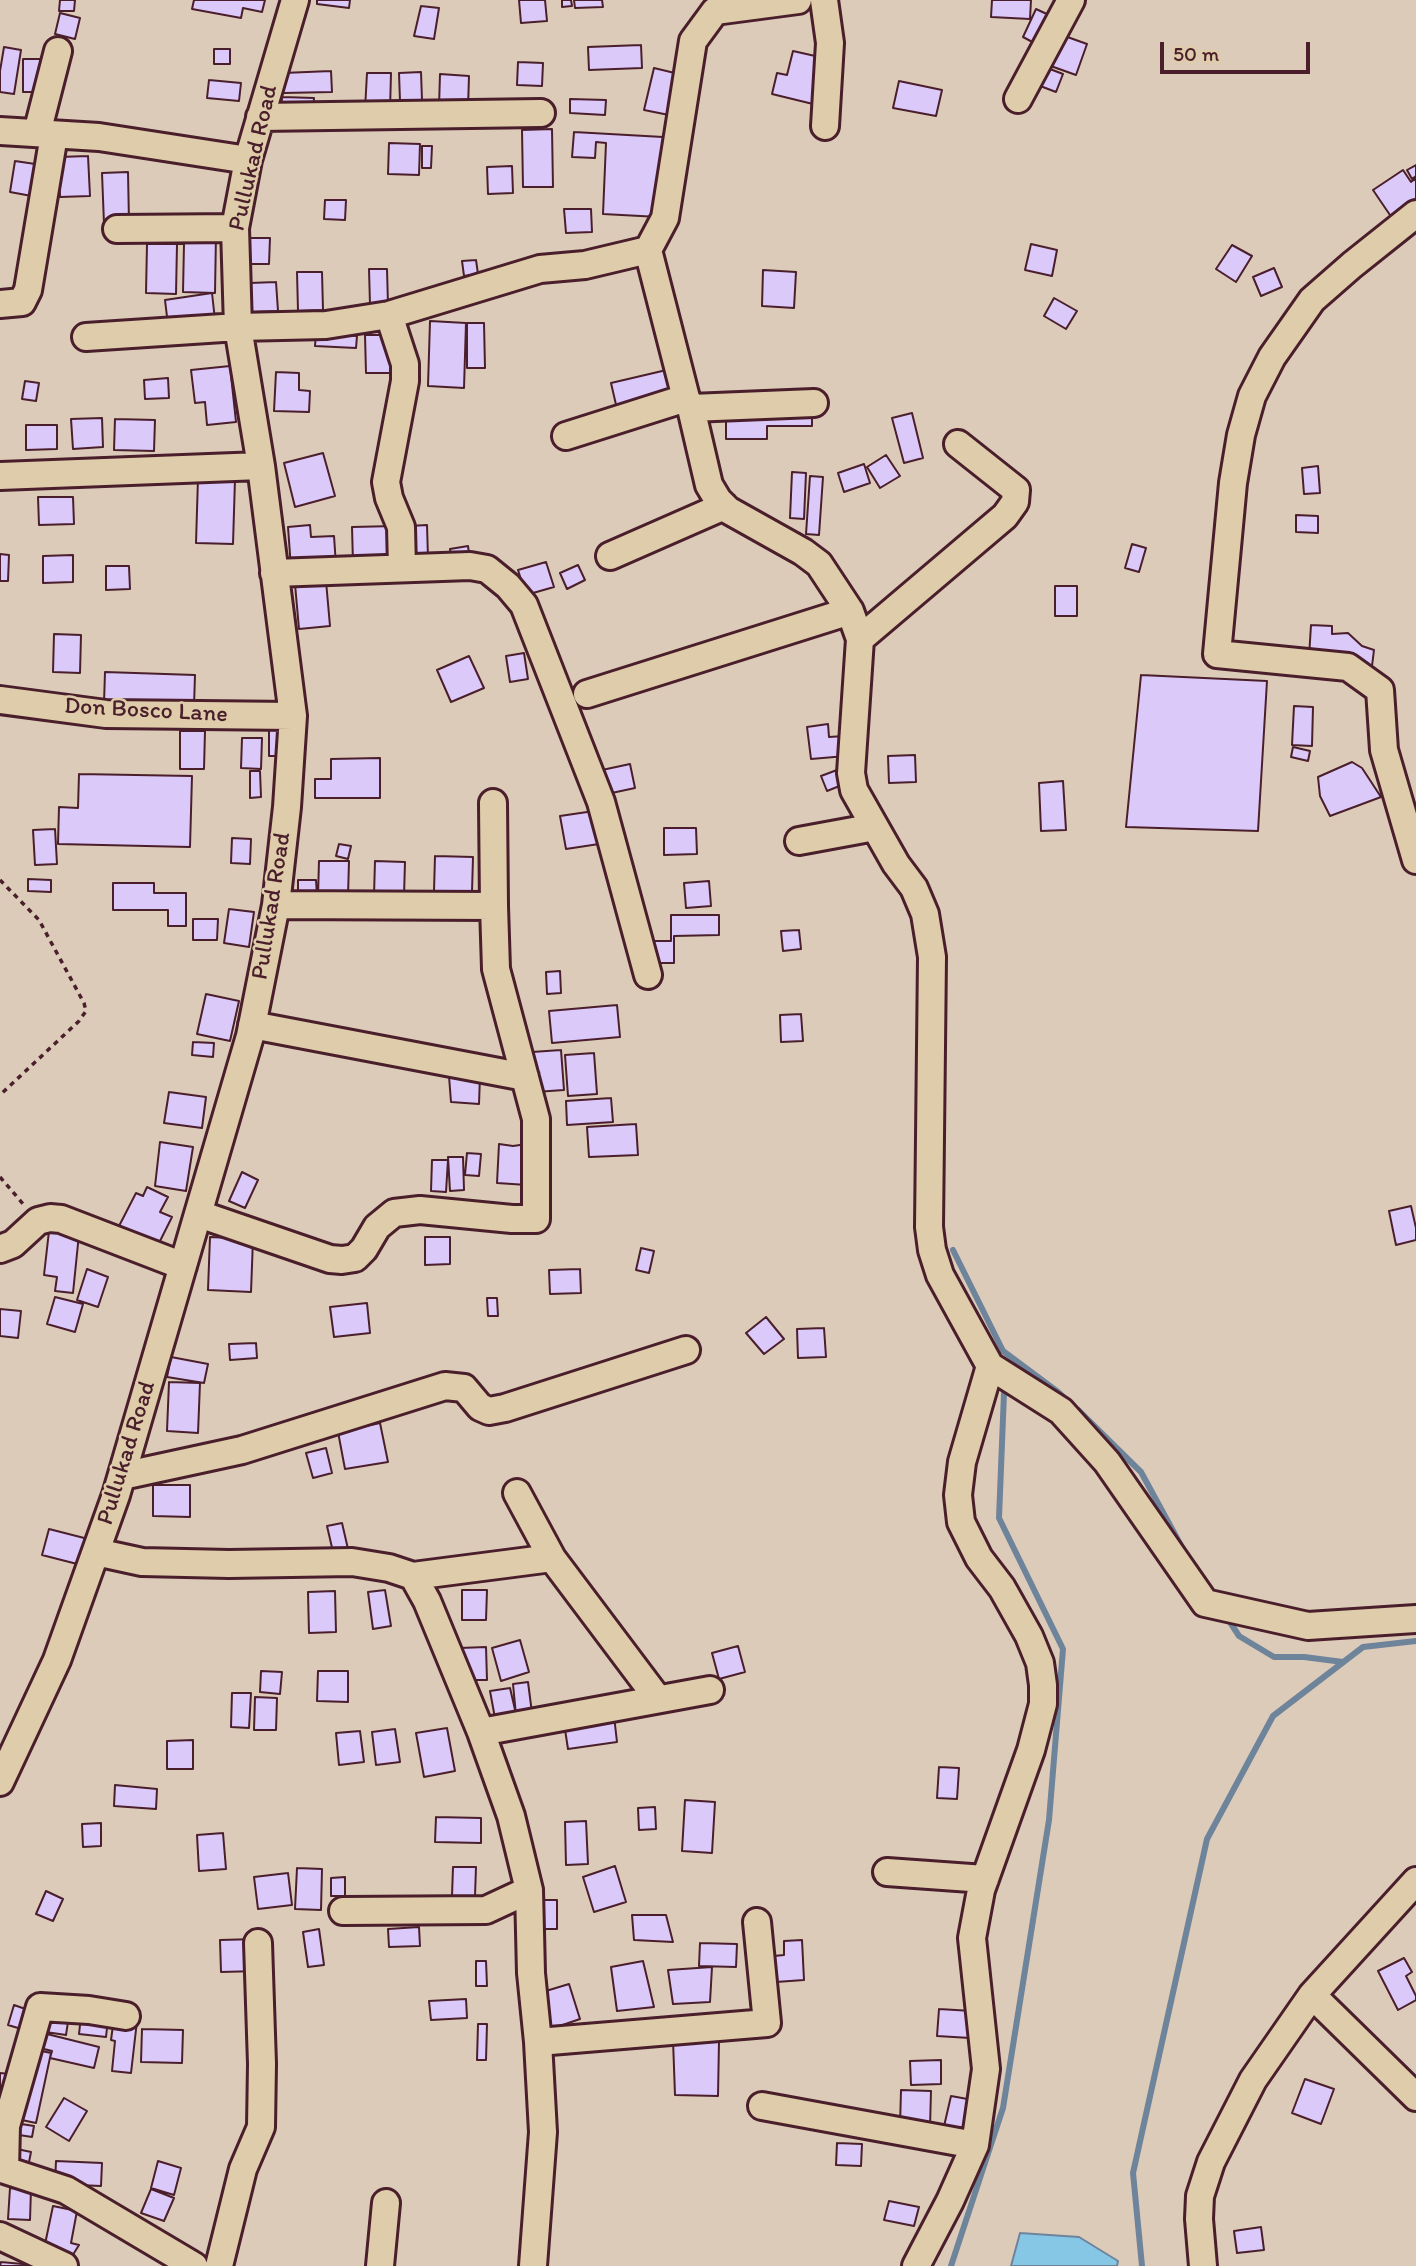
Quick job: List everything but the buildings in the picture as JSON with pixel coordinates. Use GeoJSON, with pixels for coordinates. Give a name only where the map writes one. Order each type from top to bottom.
{"type":"FeatureCollection","features":[{"type":"Feature","properties":{"kind":"street","name":"Pullukad Road"},"geometry":{"type":"LineString","coordinates":[[0,1782],[57,1660],[122,1476],[252,1025],[276,905],[287,807],[293,716],[261,466],[237,327],[234,228],[248,160],[295,0]]}},
{"type":"Feature","properties":{"kind":"street"},"geometry":{"type":"LineString","coordinates":[[798,0],[715,11],[693,41],[665,218],[648,250],[709,485],[724,506],[819,564],[850,611],[860,639],[851,773],[854,790],[896,864],[914,888],[925,914],[932,957],[929,1227],[932,1250],[940,1275],[990,1366],[1061,1411],[1098,1452],[1138,1505],[1205,1603],[1308,1626],[1416,1619]]}},
{"type":"Feature","properties":{"kind":"street"},"geometry":{"type":"LineString","coordinates":[[824,0],[830,43],[825,126]]}},
{"type":"Feature","properties":{"kind":"street"},"geometry":{"type":"LineString","coordinates":[[1018,99],[1072,0]]}},
{"type":"Feature","properties":{"kind":"street"},"geometry":{"type":"LineString","coordinates":[[0,303],[22,302],[28,290],[45,134],[58,51]]}},
{"type":"Feature","properties":{"kind":"street"},"geometry":{"type":"LineString","coordinates":[[260,117],[541,113]]}},
{"type":"Feature","properties":{"kind":"street"},"geometry":{"type":"LineString","coordinates":[[0,131],[99,137],[248,160]]}},
{"type":"Feature","properties":{"kind":"street"},"geometry":{"type":"LineString","coordinates":[[1416,214],[1312,300],[1272,358],[1252,396],[1241,435],[1233,483],[1217,654],[1348,667],[1380,690],[1384,750],[1416,860]]}},
{"type":"Feature","properties":{"kind":"street"},"geometry":{"type":"LineString","coordinates":[[117,229],[234,228]]}},
{"type":"Feature","properties":{"kind":"street"},"geometry":{"type":"LineString","coordinates":[[86,337],[237,327],[326,325],[389,315],[540,269],[584,265],[648,250]]}},
{"type":"Feature","properties":{"kind":"street"},"geometry":{"type":"LineString","coordinates":[[389,315],[405,364],[405,381],[386,482],[389,498],[401,527],[402,568]]}},
{"type":"Feature","properties":{"kind":"street"},"geometry":{"type":"LineString","coordinates":[[566,436],[688,403],[814,404]]}},
{"type":"Feature","properties":{"kind":"street"},"geometry":{"type":"LineString","coordinates":[[860,639],[1005,516],[1014,502],[1016,489],[958,443]]}},
{"type":"Feature","properties":{"kind":"street"},"geometry":{"type":"LineString","coordinates":[[0,476],[261,466]]}},
{"type":"Feature","properties":{"kind":"street"},"geometry":{"type":"LineString","coordinates":[[610,556],[724,506]]}},
{"type":"Feature","properties":{"kind":"street"},"geometry":{"type":"LineString","coordinates":[[274,573],[470,566],[487,569],[508,586],[524,605],[601,802],[648,975]]}},
{"type":"Feature","properties":{"kind":"street"},"geometry":{"type":"LineString","coordinates":[[587,694],[850,611]]}},
{"type":"Feature","properties":{"kind":"street","name":"Don Bosco Lane"},"geometry":{"type":"LineString","coordinates":[[0,700],[106,714],[293,716]]}},
{"type":"Feature","properties":{"kind":"street"},"geometry":{"type":"LineString","coordinates":[[199,1214],[342,1261],[355,1258],[364,1249],[377,1227],[394,1213],[420,1210],[536,1219],[536,1119],[496,969],[493,803]]}},
{"type":"Feature","properties":{"kind":"street"},"geometry":{"type":"LineString","coordinates":[[799,841],[875,827]]}},
{"type":"Feature","properties":{"kind":"street"},"geometry":{"type":"LineString","coordinates":[[276,905],[494,906]]}},
{"type":"Feature","properties":{"kind":"street"},"geometry":{"type":"LineString","coordinates":[[252,1025],[524,1077]]}},
{"type":"Feature","properties":{"kind":"street"},"geometry":{"type":"LineString","coordinates":[[0,1249],[13,1244],[38,1221],[61,1219],[184,1266]]}},
{"type":"Feature","properties":{"kind":"street"},"geometry":{"type":"LineString","coordinates":[[122,1476],[242,1450],[445,1386],[464,1388],[480,1407],[489,1411],[686,1350]]}},
{"type":"Feature","properties":{"kind":"street"},"geometry":{"type":"LineString","coordinates":[[916,2266],[975,2145],[986,2070],[972,1938],[981,1890],[1039,1726],[1043,1685],[1040,1663],[1029,1636],[1002,1588],[979,1558],[961,1522],[958,1495],[962,1462],[990,1366]]}},
{"type":"Feature","properties":{"kind":"street"},"geometry":{"type":"LineString","coordinates":[[517,1493],[552,1558],[658,1699]]}},
{"type":"Feature","properties":{"kind":"street"},"geometry":{"type":"LineString","coordinates":[[96,1552],[142,1562],[352,1562],[389,1568],[414,1576],[552,1558]]}},
{"type":"Feature","properties":{"kind":"street"},"geometry":{"type":"LineString","coordinates":[[414,1576],[481,1731],[511,1816],[529,1890],[531,1973],[543,2132],[533,2266]]}},
{"type":"Feature","properties":{"kind":"street"},"geometry":{"type":"LineString","coordinates":[[481,1731],[710,1690]]}},
{"type":"Feature","properties":{"kind":"street"},"geometry":{"type":"LineString","coordinates":[[887,1871],[985,1879]]}},
{"type":"Feature","properties":{"kind":"street"},"geometry":{"type":"LineString","coordinates":[[1202,2266],[1200,2196],[1211,2162],[1253,2080],[1312,1995],[1416,1881]]}},
{"type":"Feature","properties":{"kind":"street"},"geometry":{"type":"LineString","coordinates":[[343,1911],[486,1910],[529,1890]]}},
{"type":"Feature","properties":{"kind":"street"},"geometry":{"type":"LineString","coordinates":[[538,2042],[767,2023],[757,1922]]}},
{"type":"Feature","properties":{"kind":"street"},"geometry":{"type":"LineString","coordinates":[[219,2266],[243,2169],[261,2127],[258,1943]]}},
{"type":"Feature","properties":{"kind":"street"},"geometry":{"type":"LineString","coordinates":[[1312,1995],[1416,2097]]}},
{"type":"Feature","properties":{"kind":"street"},"geometry":{"type":"LineString","coordinates":[[125,2016],[79,2009],[40,2007],[3,2125],[5,2170],[66,2190],[194,2266]]}},
{"type":"Feature","properties":{"kind":"street"},"geometry":{"type":"LineString","coordinates":[[762,2106],[975,2145]]}},
{"type":"Feature","properties":{"kind":"street"},"geometry":{"type":"LineString","coordinates":[[380,2266],[386,2203]]}},
{"type":"Feature","properties":{"kind":"street"},"geometry":{"type":"LineString","coordinates":[[0,2236],[64,2266]]}},
{"type":"Feature","properties":{"kind":"path"},"geometry":{"type":"LineString","coordinates":[[0,880],[39,919],[86,1011],[79,1021],[0,1095]]}},
{"type":"Feature","properties":{"kind":"path"},"geometry":{"type":"LineString","coordinates":[[0,1177],[38,1221]]}},
{"type":"Feature","properties":{"kind":"water"},"geometry":{"type":"Polygon","coordinates":[[[1020,2233],[1079,2237],[1118,2261],[1117,2266],[1011,2266],[1020,2233]]]}},
{"type":"Feature","properties":{"kind":"waterway"},"geometry":{"type":"LineString","coordinates":[[953,1250],[1003,1351],[1070,1403]]}},
{"type":"Feature","properties":{"kind":"waterway"},"geometry":{"type":"LineString","coordinates":[[951,2266],[1003,2108],[1049,1820],[1063,1649],[999,1518],[1004,1393]]}},
{"type":"Feature","properties":{"kind":"waterway"},"geometry":{"type":"LineString","coordinates":[[1078,1410],[1141,1472],[1184,1551]]}},
{"type":"Feature","properties":{"kind":"waterway"},"geometry":{"type":"LineString","coordinates":[[1226,1616],[1239,1636],[1274,1657],[1304,1657],[1343,1662]]}},
{"type":"Feature","properties":{"kind":"waterway"},"geometry":{"type":"LineString","coordinates":[[1142,2266],[1133,2173],[1207,1839],[1273,1716],[1363,1647],[1416,1641]]}}]}
